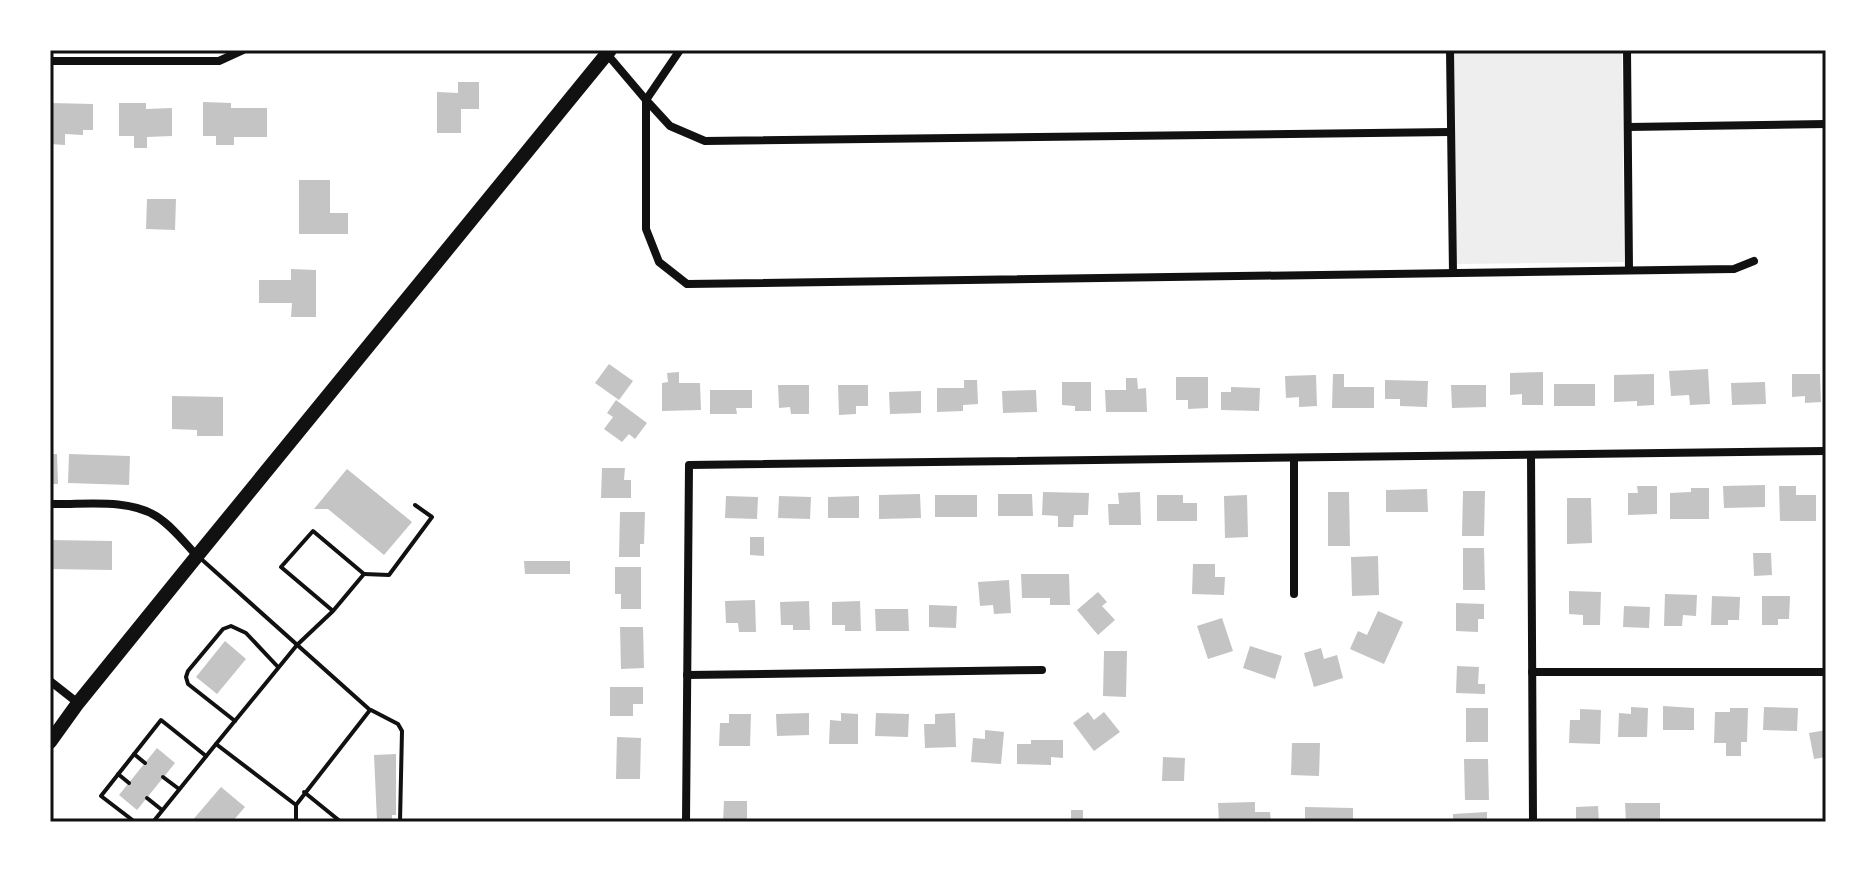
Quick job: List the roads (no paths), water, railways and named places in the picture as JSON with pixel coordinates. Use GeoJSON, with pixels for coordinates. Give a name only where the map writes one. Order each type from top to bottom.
{"type":"FeatureCollection","features":[{"type":"Feature","properties":{"kind":"main road"},"geometry":{"type":"LineString","coordinates":[[50,742],[197,556],[609,52]]}},
{"type":"Feature","properties":{"kind":"street"},"geometry":{"type":"LineString","coordinates":[[50,61],[219,61],[243,50]]}},
{"type":"Feature","properties":{"kind":"street"},"geometry":{"type":"LineString","coordinates":[[680,50],[646,100],[646,229],[659,262],[687,284],[1734,269],[1754,261]]}},
{"type":"Feature","properties":{"kind":"street"},"geometry":{"type":"LineString","coordinates":[[1450,50],[1453,273]]}},
{"type":"Feature","properties":{"kind":"street"},"geometry":{"type":"LineString","coordinates":[[1627,50],[1629,270]]}},
{"type":"Feature","properties":{"kind":"street"},"geometry":{"type":"LineString","coordinates":[[609,52],[670,126],[705,141],[1451,132]]}},
{"type":"Feature","properties":{"kind":"street"},"geometry":{"type":"LineString","coordinates":[[1628,127],[1826,124]]}},
{"type":"Feature","properties":{"kind":"street"},"geometry":{"type":"LineString","coordinates":[[686,822],[689,465],[1826,451]]}},
{"type":"Feature","properties":{"kind":"street"},"geometry":{"type":"LineString","coordinates":[[1531,455],[1533,822]]}},
{"type":"Feature","properties":{"kind":"street"},"geometry":{"type":"LineString","coordinates":[[1294,458],[1294,594]]}},
{"type":"Feature","properties":{"kind":"street"},"geometry":{"type":"LineString","coordinates":[[50,504],[132,506],[170,526],[197,556]]}},
{"type":"Feature","properties":{"kind":"street"},"geometry":{"type":"LineString","coordinates":[[687,675],[1042,670]]}},
{"type":"Feature","properties":{"kind":"street"},"geometry":{"type":"LineString","coordinates":[[1532,672],[1826,672]]}},
{"type":"Feature","properties":{"kind":"street"},"geometry":{"type":"LineString","coordinates":[[50,681],[78,703]]}},
{"type":"Feature","properties":{"kind":"lane"},"geometry":{"type":"LineString","coordinates":[[333,611],[281,567],[313,531],[364,574],[389,575],[432,517],[415,505]]}},
{"type":"Feature","properties":{"kind":"lane"},"geometry":{"type":"LineString","coordinates":[[197,556],[370,710],[398,724],[402,731],[400,822]]}},
{"type":"Feature","properties":{"kind":"lane"},"geometry":{"type":"LineString","coordinates":[[153,822],[278,667],[364,574]]}},
{"type":"Feature","properties":{"kind":"lane"},"geometry":{"type":"LineString","coordinates":[[235,721],[188,684],[188,671],[223,629],[231,626],[246,633],[278,667]]}},
{"type":"Feature","properties":{"kind":"lane"},"geometry":{"type":"LineString","coordinates":[[296,822],[296,805],[304,792],[370,710]]}},
{"type":"Feature","properties":{"kind":"lane"},"geometry":{"type":"LineString","coordinates":[[135,822],[101,796],[161,720],[206,756]]}},
{"type":"Feature","properties":{"kind":"lane"},"geometry":{"type":"LineString","coordinates":[[216,744],[296,805]]}},
{"type":"Feature","properties":{"kind":"lane"},"geometry":{"type":"LineString","coordinates":[[134,754],[145,763]]}},
{"type":"Feature","properties":{"kind":"lane"},"geometry":{"type":"LineString","coordinates":[[118,774],[129,783]]}},
{"type":"Feature","properties":{"kind":"lane"},"geometry":{"type":"LineString","coordinates":[[163,777],[179,789]]}},
{"type":"Feature","properties":{"kind":"lane"},"geometry":{"type":"LineString","coordinates":[[304,792],[341,822]]}},
{"type":"Feature","properties":{"kind":"lane"},"geometry":{"type":"LineString","coordinates":[[147,798],[162,810]]}}]}
